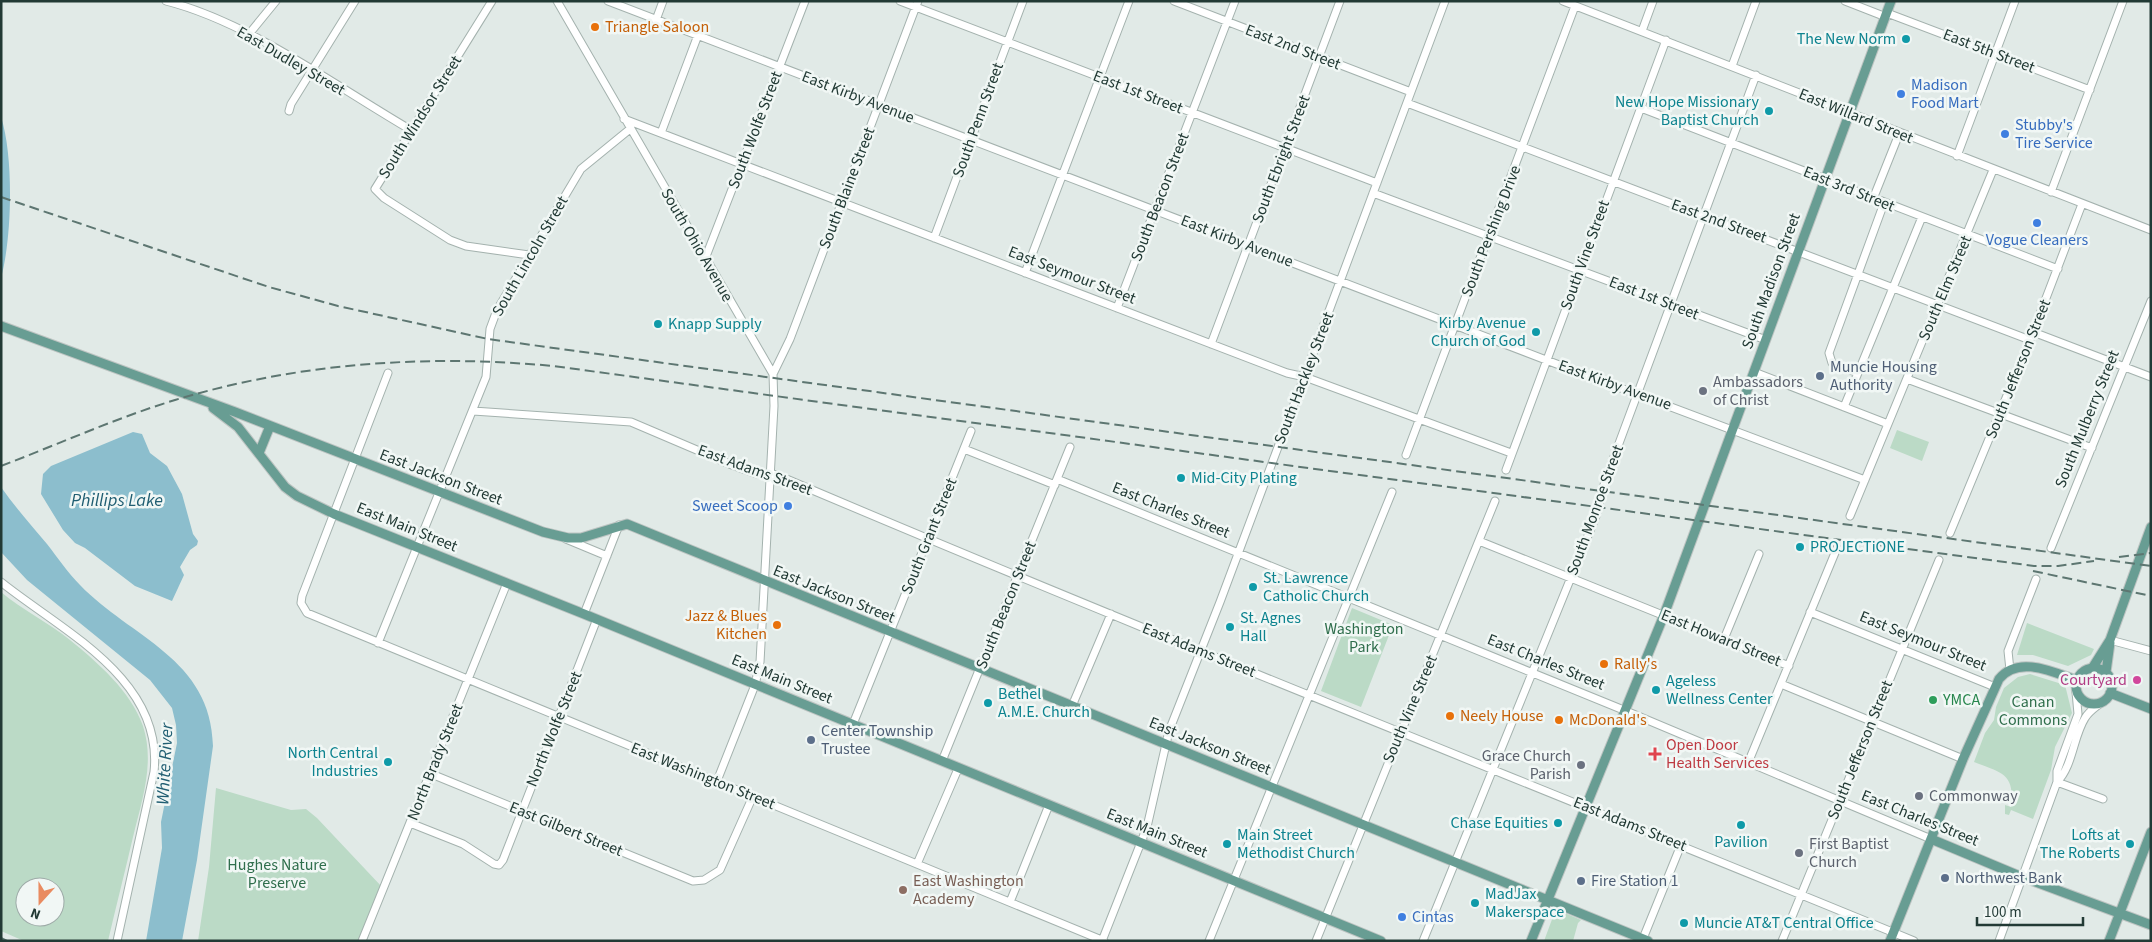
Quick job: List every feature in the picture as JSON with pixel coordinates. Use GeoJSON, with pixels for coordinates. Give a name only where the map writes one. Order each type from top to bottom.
{"type":"FeatureCollection","features":[{"type":"Feature","properties":{"kind":"main road","name":"South Madison Street"},"geometry":{"type":"LineString","coordinates":[[1531,941],[1588,806],[1664,615],[1891,1]]}},
{"type":"Feature","properties":{"kind":"main road","name":"East Jackson Street"},"geometry":{"type":"LineString","coordinates":[[1,326],[270,426],[543,532],[581,538],[619,525],[630,525],[1644,940]]}},
{"type":"Feature","properties":{"kind":"main road","name":"East Main Street"},"geometry":{"type":"LineString","coordinates":[[203,401],[238,427],[280,481],[291,492],[334,514],[597,619],[958,769],[1142,842],[1381,941]]}},
{"type":"Feature","properties":{"kind":"main road"},"geometry":{"type":"LineString","coordinates":[[259,453],[270,426]]}},
{"type":"Feature","properties":{"kind":"main road"},"geometry":{"type":"LineString","coordinates":[[2093,668],[2110,640],[2151,527]]}},
{"type":"Feature","properties":{"kind":"main road"},"geometry":{"type":"LineString","coordinates":[[2106,672],[2093,668],[2083,671],[2076,680],[2076,692],[2087,703],[2102,702],[2110,693],[2112,684],[2106,672],[2110,640]]}},
{"type":"Feature","properties":{"kind":"main road","name":"East Seymour Street"},"geometry":{"type":"LineString","coordinates":[[1995,687],[2002,675],[2019,667],[2037,668],[2076,680]]}},
{"type":"Feature","properties":{"kind":"main road"},"geometry":{"type":"LineString","coordinates":[[1892,936],[1995,687]]}},
{"type":"Feature","properties":{"kind":"main road"},"geometry":{"type":"LineString","coordinates":[[2110,693],[2151,709]]}},
{"type":"Feature","properties":{"kind":"main road"},"geometry":{"type":"LineString","coordinates":[[2109,941],[2151,832]]}},
{"type":"Feature","properties":{"kind":"main road","name":"East Charles Street"},"geometry":{"type":"LineString","coordinates":[[1931,839],[2022,877],[2151,925]]}},
{"type":"Feature","properties":{"kind":"street","name":"East Dudley Street"},"geometry":{"type":"LineString","coordinates":[[166,1],[203,13],[249,34],[411,130]]}},
{"type":"Feature","properties":{"kind":"street"},"geometry":{"type":"LineString","coordinates":[[249,34],[276,1]]}},
{"type":"Feature","properties":{"kind":"street"},"geometry":{"type":"LineString","coordinates":[[289,111],[355,1]]}},
{"type":"Feature","properties":{"kind":"street","name":"South Windsor Street"},"geometry":{"type":"LineString","coordinates":[[492,1],[375,189],[384,198],[450,240],[466,246],[529,255]]}},
{"type":"Feature","properties":{"kind":"street","name":"East Kirby Avenue"},"geometry":{"type":"LineString","coordinates":[[608,1],[1865,480]]}},
{"type":"Feature","properties":{"kind":"street"},"geometry":{"type":"LineString","coordinates":[[656,20],[663,1]]}},
{"type":"Feature","properties":{"kind":"street","name":"South Wolfe Street"},"geometry":{"type":"LineString","coordinates":[[705,259],[805,1]]}},
{"type":"Feature","properties":{"kind":"street","name":"East 1st Street"},"geometry":{"type":"LineString","coordinates":[[900,1],[916,4],[1007,42],[1377,183]]}},
{"type":"Feature","properties":{"kind":"street","name":"South Penn Street"},"geometry":{"type":"LineString","coordinates":[[934,238],[1023,1]]}},
{"type":"Feature","properties":{"kind":"street"},"geometry":{"type":"LineString","coordinates":[[1025,273],[1129,1]]}},
{"type":"Feature","properties":{"kind":"street","name":"East 2nd Street"},"geometry":{"type":"LineString","coordinates":[[1174,1],[1411,92]]}},
{"type":"Feature","properties":{"kind":"street","name":"South Beacon Street"},"geometry":{"type":"LineString","coordinates":[[1117,308],[1235,1]]}},
{"type":"Feature","properties":{"kind":"street","name":"South Ebright Street"},"geometry":{"type":"LineString","coordinates":[[1211,344],[1340,1]]}},
{"type":"Feature","properties":{"kind":"street","name":"South Hackley Street"},"geometry":{"type":"LineString","coordinates":[[1103,941],[1142,842],[1160,773],[1165,744],[1445,1]]}},
{"type":"Feature","properties":{"kind":"street","name":"East Willard Street"},"geometry":{"type":"LineString","coordinates":[[1562,1],[1732,66],[1899,134],[2151,230]]}},
{"type":"Feature","properties":{"kind":"street"},"geometry":{"type":"LineString","coordinates":[[1642,31],[1653,1]]}},
{"type":"Feature","properties":{"kind":"street"},"geometry":{"type":"LineString","coordinates":[[1732,66],[1756,1]]}},
{"type":"Feature","properties":{"kind":"street","name":"East 5th Street"},"geometry":{"type":"LineString","coordinates":[[1845,1],[2090,90]]}},
{"type":"Feature","properties":{"kind":"street"},"geometry":{"type":"LineString","coordinates":[[1957,156],[2015,1]]}},
{"type":"Feature","properties":{"kind":"street"},"geometry":{"type":"LineString","coordinates":[[2051,192],[2123,1]]}},
{"type":"Feature","properties":{"kind":"street","name":"South Ohio Avenue"},"geometry":{"type":"LineString","coordinates":[[559,3],[624,119],[773,374],[774,406],[771,474],[760,662],[756,685],[717,781]]}},
{"type":"Feature","properties":{"kind":"street","name":"South Blaine Street"},"geometry":{"type":"LineString","coordinates":[[773,374],[790,339],[916,4]]}},
{"type":"Feature","properties":{"kind":"street","name":"South Pershing Drive"},"geometry":{"type":"LineString","coordinates":[[1406,455],[1575,6]]}},
{"type":"Feature","properties":{"kind":"street"},"geometry":{"type":"LineString","coordinates":[[661,133],[698,36]]}},
{"type":"Feature","properties":{"kind":"street","name":"South Vine Street"},"geometry":{"type":"LineString","coordinates":[[1506,470],[1666,40]]}},
{"type":"Feature","properties":{"kind":"street","name":"South Monroe Street"},"geometry":{"type":"LineString","coordinates":[[1423,941],[1596,516],[1605,481],[1756,76]]}},
{"type":"Feature","properties":{"kind":"street","name":"East 2nd Street"},"geometry":{"type":"LineString","coordinates":[[1408,103],[1799,250],[2030,340]]}},
{"type":"Feature","properties":{"kind":"street","name":"East 3rd Street"},"geometry":{"type":"LineString","coordinates":[[1641,108],[1967,235],[2058,268]]}},
{"type":"Feature","properties":{"kind":"street","name":"East Seymour Street"},"geometry":{"type":"LineString","coordinates":[[624,119],[1287,373],[1304,377],[1511,454]]}},
{"type":"Feature","properties":{"kind":"street","name":"South Lincoln Street"},"geometry":{"type":"LineString","coordinates":[[378,643],[486,377],[491,323],[529,255],[582,169],[630,129]]}},
{"type":"Feature","properties":{"kind":"street"},"geometry":{"type":"LineString","coordinates":[[1874,199],[1899,134]]}},
{"type":"Feature","properties":{"kind":"street","name":"South Elm Street"},"geometry":{"type":"LineString","coordinates":[[1850,516],[1993,170]]}},
{"type":"Feature","properties":{"kind":"street","name":"East 1st Street"},"geometry":{"type":"LineString","coordinates":[[1373,193],[1766,340]]}},
{"type":"Feature","properties":{"kind":"street"},"geometry":{"type":"LineString","coordinates":[[1858,373],[1832,363],[1829,357],[1884,203]]}},
{"type":"Feature","properties":{"kind":"street","name":"South Jefferson Street"},"geometry":{"type":"LineString","coordinates":[[1950,532],[2001,413],[2082,204]]}},
{"type":"Feature","properties":{"kind":"street"},"geometry":{"type":"LineString","coordinates":[[1844,406],[1922,217]]}},
{"type":"Feature","properties":{"kind":"street","name":"South Mulberry Street"},"geometry":{"type":"LineString","coordinates":[[2050,548],[2120,375],[2126,368],[2151,301]]}},
{"type":"Feature","properties":{"kind":"street"},"geometry":{"type":"LineString","coordinates":[[2033,332],[2151,377]]}},
{"type":"Feature","properties":{"kind":"street"},"geometry":{"type":"LineString","coordinates":[[1754,372],[1888,424]]}},
{"type":"Feature","properties":{"kind":"street"},"geometry":{"type":"LineString","coordinates":[[334,514],[388,373]]}},
{"type":"Feature","properties":{"kind":"street"},"geometry":{"type":"LineString","coordinates":[[1907,378],[2092,448]]}},
{"type":"Feature","properties":{"kind":"street","name":"East Adams Street"},"geometry":{"type":"LineString","coordinates":[[473,411],[631,422],[732,465],[757,474],[771,474],[1492,769],[1588,806],[1801,894],[1892,936],[1914,941]]}},
{"type":"Feature","properties":{"kind":"street","name":"South Grant Street"},"geometry":{"type":"LineString","coordinates":[[853,724],[971,431]]}},
{"type":"Feature","properties":{"kind":"street","name":"South Beacon Street"},"geometry":{"type":"LineString","coordinates":[[942,762],[1070,448]]}},
{"type":"Feature","properties":{"kind":"street","name":"East Charles Street"},"geometry":{"type":"LineString","coordinates":[[964,449],[1056,482],[1238,553],[1626,710],[1748,764],[1931,839]]}},
{"type":"Feature","properties":{"kind":"street"},"geometry":{"type":"LineString","coordinates":[[1209,941],[1392,492]]}},
{"type":"Feature","properties":{"kind":"street","name":"South Vine Street"},"geometry":{"type":"LineString","coordinates":[[1316,941],[1495,500]]}},
{"type":"Feature","properties":{"kind":"street","name":"East Washington Street"},"geometry":{"type":"LineString","coordinates":[[334,514],[302,596],[301,603],[304,610],[313,616],[1103,941]]}},
{"type":"Feature","properties":{"kind":"street"},"geometry":{"type":"LineString","coordinates":[[584,614],[619,525]]}},
{"type":"Feature","properties":{"kind":"street"},"geometry":{"type":"LineString","coordinates":[[557,535],[607,556]]}},
{"type":"Feature","properties":{"kind":"street","name":"East Howard Street"},"geometry":{"type":"LineString","coordinates":[[1478,541],[1789,666],[1781,684],[1964,759]]}},
{"type":"Feature","properties":{"kind":"street"},"geometry":{"type":"LineString","coordinates":[[1789,666],[1837,548]]}},
{"type":"Feature","properties":{"kind":"street"},"geometry":{"type":"LineString","coordinates":[[1724,640],[1758,554]]}},
{"type":"Feature","properties":{"kind":"street","name":"South Jefferson Street"},"geometry":{"type":"LineString","coordinates":[[1782,941],[1939,560]]}},
{"type":"Feature","properties":{"kind":"street"},"geometry":{"type":"LineString","coordinates":[[2010,670],[2008,656],[2010,645],[2036,579]]}},
{"type":"Feature","properties":{"kind":"street"},"geometry":{"type":"LineString","coordinates":[[1,582],[83,642],[111,668],[136,697],[152,732],[155,751],[154,772],[117,941]]}},
{"type":"Feature","properties":{"kind":"street","name":"North Brady Street"},"geometry":{"type":"LineString","coordinates":[[362,941],[429,773],[489,632],[507,583]]}},
{"type":"Feature","properties":{"kind":"street","name":"East Seymour Street"},"geometry":{"type":"LineString","coordinates":[[1810,612],[1995,687]]}},
{"type":"Feature","properties":{"kind":"street"},"geometry":{"type":"LineString","coordinates":[[1072,706],[1111,614]]}},
{"type":"Feature","properties":{"kind":"street","name":"North Wolfe Street"},"geometry":{"type":"LineString","coordinates":[[410,823],[463,844],[491,862],[499,864],[503,860],[597,619]]}},
{"type":"Feature","properties":{"kind":"street"},"geometry":{"type":"LineString","coordinates":[[2110,640],[2151,651]]}},
{"type":"Feature","properties":{"kind":"street"},"geometry":{"type":"LineString","coordinates":[[1748,764],[1781,684]]}},
{"type":"Feature","properties":{"kind":"street"},"geometry":{"type":"LineString","coordinates":[[2057,782],[2057,771],[2078,714],[2076,692]]}},
{"type":"Feature","properties":{"kind":"street"},"geometry":{"type":"LineString","coordinates":[[1998,941],[2057,782],[2064,773],[2085,717],[2102,702]]}},
{"type":"Feature","properties":{"kind":"street"},"geometry":{"type":"LineString","coordinates":[[917,864],[958,769]]}},
{"type":"Feature","properties":{"kind":"street","name":"East Gilbert Street"},"geometry":{"type":"LineString","coordinates":[[429,773],[687,879],[704,880],[720,870],[753,796]]}},
{"type":"Feature","properties":{"kind":"street"},"geometry":{"type":"LineString","coordinates":[[2057,782],[2102,799]]}},
{"type":"Feature","properties":{"kind":"street"},"geometry":{"type":"LineString","coordinates":[[1010,902],[1049,805]]}},
{"type":"Feature","properties":{"kind":"street"},"geometry":{"type":"LineString","coordinates":[[1644,940],[1682,845]]}},
{"type":"Feature","properties":{"kind":"green space"},"geometry":{"type":"Polygon","coordinates":[[[1897,430],[1929,442],[1922,461],[1890,448],[1897,430]]]}},
{"type":"Feature","properties":{"kind":"green space"},"geometry":{"type":"Polygon","coordinates":[[[1,592],[70,640],[122,689],[138,713],[143,726],[148,754],[146,782],[108,941],[24,941],[1,931],[1,592]]]}},
{"type":"Feature","properties":{"kind":"green space","name":"Washington Park"},"geometry":{"type":"Polygon","coordinates":[[[1352,608],[1393,625],[1361,707],[1321,691],[1352,608]]]}},
{"type":"Feature","properties":{"kind":"green space"},"geometry":{"type":"Polygon","coordinates":[[[2027,623],[2094,649],[2091,655],[2068,666],[2033,655],[2017,655],[2027,623]]]}},
{"type":"Feature","properties":{"kind":"green space","name":"Canan Commons"},"geometry":{"type":"Polygon","coordinates":[[[2030,674],[2065,685],[2072,713],[2055,747],[2051,770],[2033,819],[2011,810],[2009,815],[2005,814],[2005,805],[2011,807],[2012,796],[2008,781],[1999,772],[1974,762],[1985,733],[1994,720],[1996,707],[2004,688],[2018,677],[2030,674]]]}},
{"type":"Feature","properties":{"kind":"green space","name":"Hughes Nature Preserve"},"geometry":{"type":"Polygon","coordinates":[[[216,788],[291,810],[306,809],[317,818],[382,887],[359,941],[198,941],[209,867],[216,788]]]}},
{"type":"Feature","properties":{"kind":"green space"},"geometry":{"type":"Polygon","coordinates":[[[1560,911],[1581,920],[1578,923],[1573,941],[1544,941],[1554,914],[1560,911]]]}},
{"type":"Feature","properties":{"kind":"water"},"geometry":{"type":"Polygon","coordinates":[[[1,117],[8,153],[10,198],[5,261],[1,278],[1,117]]]}},
{"type":"Feature","properties":{"kind":"water","name":"Phillips Lake"},"geometry":{"type":"Polygon","coordinates":[[[133,432],[142,434],[150,453],[167,466],[182,494],[193,534],[198,541],[180,567],[184,575],[172,601],[135,586],[85,548],[75,543],[63,530],[41,494],[43,474],[51,466],[133,432]]]}},
{"type":"Feature","properties":{"kind":"water"},"geometry":{"type":"Polygon","coordinates":[[[1,487],[71,576],[100,604],[165,652],[183,670],[199,691],[209,716],[213,746],[197,860],[182,941],[146,941],[162,848],[161,822],[177,743],[176,725],[172,708],[150,680],[27,580],[1,552],[1,487]]]}},
{"type":"Feature","properties":{"kind":"railway"},"geometry":{"type":"LineString","coordinates":[[1,197],[269,287],[338,306],[488,339],[2151,566]]}},
{"type":"Feature","properties":{"kind":"railway"},"geometry":{"type":"LineString","coordinates":[[1,466],[153,407],[221,387],[268,377],[362,365],[457,361],[505,362],[553,366],[2034,566],[2058,566],[2094,561]]}},
{"type":"Feature","properties":{"kind":"railway"},"geometry":{"type":"LineString","coordinates":[[2119,557],[2151,553]]}},
{"type":"Feature","properties":{"kind":"railway"},"geometry":{"type":"LineString","coordinates":[[2033,571],[2151,596]]}},
{"type":"Feature","properties":{"kind":"railway"},"geometry":{"type":"LineString","coordinates":[[1,938],[7,941]]}},
{"type":"Feature","properties":{"kind":"place","name":"Triangle Saloon"},"geometry":{"type":"Point","coordinates":[595,27]}},
{"type":"Feature","properties":{"kind":"place","name":"The New Norm"},"geometry":{"type":"Point","coordinates":[1906,39]}},
{"type":"Feature","properties":{"kind":"place","name":"Madison Food Mart"},"geometry":{"type":"Point","coordinates":[1901,94]}},
{"type":"Feature","properties":{"kind":"place","name":"New Hope Missionary Baptist Church"},"geometry":{"type":"Point","coordinates":[1769,111]}},
{"type":"Feature","properties":{"kind":"place","name":"Stubby's Tire Service"},"geometry":{"type":"Point","coordinates":[2005,134]}},
{"type":"Feature","properties":{"kind":"place","name":"Vogue Cleaners"},"geometry":{"type":"Point","coordinates":[2037,223]}},
{"type":"Feature","properties":{"kind":"place","name":"Knapp Supply"},"geometry":{"type":"Point","coordinates":[658,324]}},
{"type":"Feature","properties":{"kind":"place","name":"Kirby Avenue Church of God"},"geometry":{"type":"Point","coordinates":[1536,332]}},
{"type":"Feature","properties":{"kind":"place","name":"Muncie Housing Authority"},"geometry":{"type":"Point","coordinates":[1820,376]}},
{"type":"Feature","properties":{"kind":"place","name":"Ambassadors of Christ"},"geometry":{"type":"Point","coordinates":[1703,391]}},
{"type":"Feature","properties":{"kind":"place","name":"Mid-City Plating"},"geometry":{"type":"Point","coordinates":[1181,478]}},
{"type":"Feature","properties":{"kind":"place","name":"Sweet Scoop"},"geometry":{"type":"Point","coordinates":[788,506]}},
{"type":"Feature","properties":{"kind":"place","name":"PROJECTiONE"},"geometry":{"type":"Point","coordinates":[1800,547]}},
{"type":"Feature","properties":{"kind":"place","name":"St. Lawrence Catholic Church"},"geometry":{"type":"Point","coordinates":[1253,587]}},
{"type":"Feature","properties":{"kind":"place","name":"Jazz & Blues Kitchen"},"geometry":{"type":"Point","coordinates":[777,625]}},
{"type":"Feature","properties":{"kind":"place","name":"St. Agnes Hall"},"geometry":{"type":"Point","coordinates":[1230,627]}},
{"type":"Feature","properties":{"kind":"place","name":"Rally's"},"geometry":{"type":"Point","coordinates":[1604,664]}},
{"type":"Feature","properties":{"kind":"place","name":"Courtyard"},"geometry":{"type":"Point","coordinates":[2137,680]}},
{"type":"Feature","properties":{"kind":"place","name":"Ageless Wellness Center"},"geometry":{"type":"Point","coordinates":[1656,690]}},
{"type":"Feature","properties":{"kind":"place","name":"YMCA"},"geometry":{"type":"Point","coordinates":[1933,700]}},
{"type":"Feature","properties":{"kind":"place","name":"Bethel A.M.E. Church"},"geometry":{"type":"Point","coordinates":[988,703]}},
{"type":"Feature","properties":{"kind":"place","name":"Neely House"},"geometry":{"type":"Point","coordinates":[1450,716]}},
{"type":"Feature","properties":{"kind":"place","name":"McDonald's"},"geometry":{"type":"Point","coordinates":[1559,720]}},
{"type":"Feature","properties":{"kind":"place","name":"Center Township Trustee"},"geometry":{"type":"Point","coordinates":[811,740]}},
{"type":"Feature","properties":{"kind":"place","name":"Open Door Health Services"},"geometry":{"type":"Point","coordinates":[1655,754]}},
{"type":"Feature","properties":{"kind":"place","name":"North Central Industries"},"geometry":{"type":"Point","coordinates":[388,762]}},
{"type":"Feature","properties":{"kind":"place","name":"Grace Church Parish"},"geometry":{"type":"Point","coordinates":[1581,765]}},
{"type":"Feature","properties":{"kind":"place","name":"Commonway"},"geometry":{"type":"Point","coordinates":[1919,796]}},
{"type":"Feature","properties":{"kind":"place","name":"Chase Equities"},"geometry":{"type":"Point","coordinates":[1558,823]}},
{"type":"Feature","properties":{"kind":"place","name":"Pavilion"},"geometry":{"type":"Point","coordinates":[1741,825]}},
{"type":"Feature","properties":{"kind":"place","name":"Main Street Methodist Church"},"geometry":{"type":"Point","coordinates":[1227,844]}},
{"type":"Feature","properties":{"kind":"place","name":"Lofts at The Roberts"},"geometry":{"type":"Point","coordinates":[2130,844]}},
{"type":"Feature","properties":{"kind":"place","name":"First Baptist Church"},"geometry":{"type":"Point","coordinates":[1799,853]}},
{"type":"Feature","properties":{"kind":"place","name":"Northwest Bank"},"geometry":{"type":"Point","coordinates":[1945,878]}},
{"type":"Feature","properties":{"kind":"place","name":"Fire Station 1"},"geometry":{"type":"Point","coordinates":[1581,881]}},
{"type":"Feature","properties":{"kind":"place","name":"East Washington Academy"},"geometry":{"type":"Point","coordinates":[903,890]}},
{"type":"Feature","properties":{"kind":"place","name":"MadJax Makerspace"},"geometry":{"type":"Point","coordinates":[1475,903]}},
{"type":"Feature","properties":{"kind":"place","name":"Cintas"},"geometry":{"type":"Point","coordinates":[1402,917]}},
{"type":"Feature","properties":{"kind":"place","name":"Muncie AT&T Central Office"},"geometry":{"type":"Point","coordinates":[1684,923]}},
{"type":"Feature","properties":{"kind":"water label","name":"White River"},"geometry":{"type":"Point","coordinates":[165,764]}}]}
